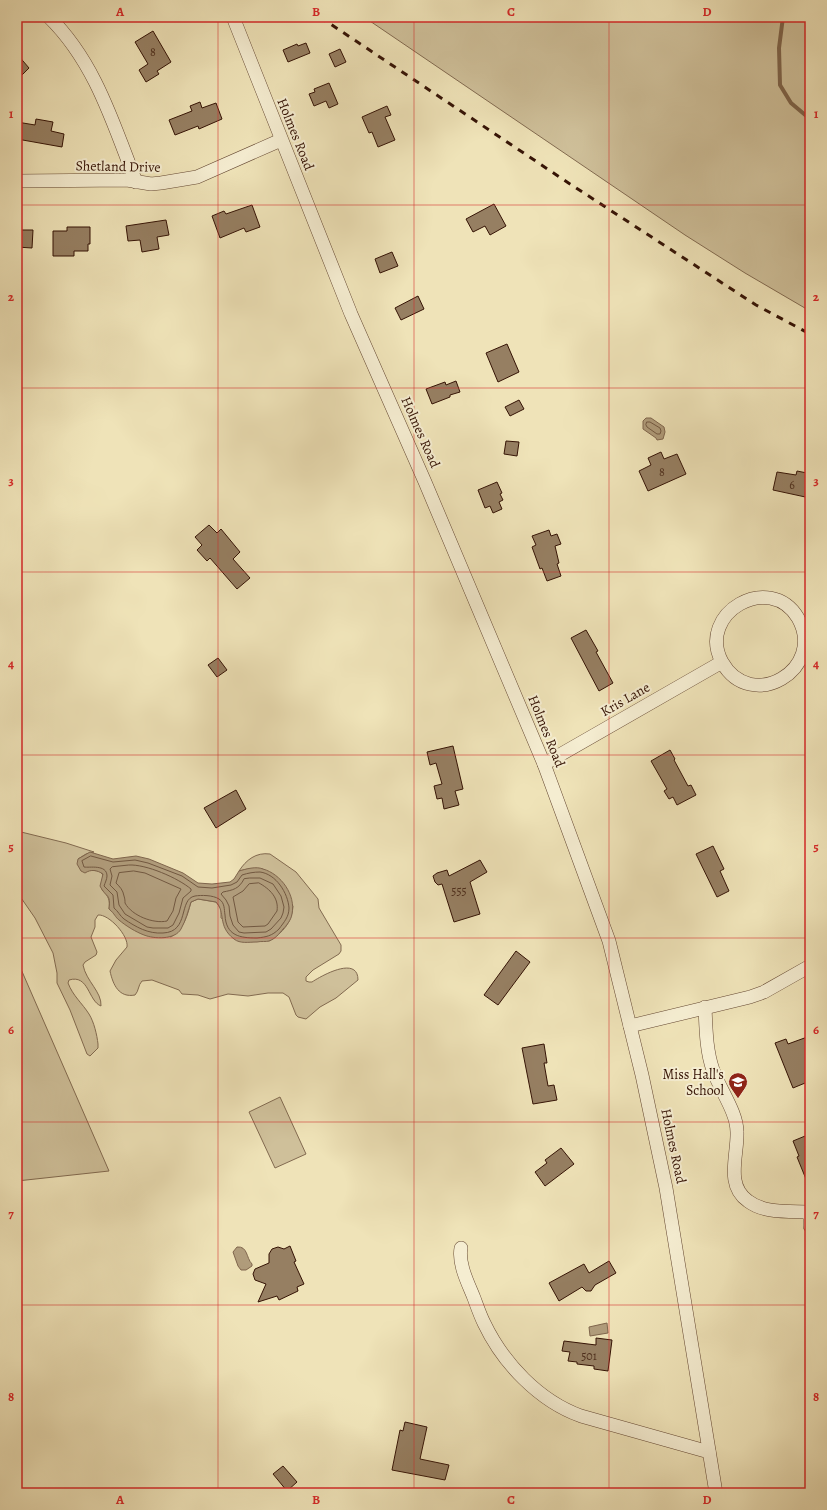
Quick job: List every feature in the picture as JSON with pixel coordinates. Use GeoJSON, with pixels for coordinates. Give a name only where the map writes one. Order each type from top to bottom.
{"type":"FeatureCollection","features":[{"type":"Feature","properties":{"kind":"street"},"geometry":{"type":"LineString","coordinates":[[49,17],[70,40],[100,89],[136,182]]}},
{"type":"Feature","properties":{"kind":"street","name":"Holmes Road"},"geometry":{"type":"LineString","coordinates":[[232,17],[351,314],[425,482],[544,764],[609,941],[630,1026],[666,1188],[716,1493]]}},
{"type":"Feature","properties":{"kind":"street","name":"Shetland Drive"},"geometry":{"type":"LineString","coordinates":[[17,181],[127,180],[151,184],[161,183],[198,177],[282,140]]}},
{"type":"Feature","properties":{"kind":"street"},"geometry":{"type":"LineString","coordinates":[[766,598],[787,606],[797,617],[801,625],[804,638],[802,657],[794,670],[781,680],[760,686],[744,682],[730,673],[722,662],[717,647],[718,630],[725,616],[736,605],[751,599],[766,598]]}},
{"type":"Feature","properties":{"kind":"street","name":"Kris Lane"},"geometry":{"type":"LineString","coordinates":[[544,764],[722,662]]}},
{"type":"Feature","properties":{"kind":"street"},"geometry":{"type":"LineString","coordinates":[[630,1026],[750,997],[764,992],[810,966]]}},
{"type":"Feature","properties":{"kind":"street"},"geometry":{"type":"LineString","coordinates":[[705,1007],[706,1041],[712,1069],[736,1120],[737,1133],[734,1175],[737,1187],[748,1201],[758,1206],[774,1210],[810,1212],[810,1226]]}},
{"type":"Feature","properties":{"kind":"street"},"geometry":{"type":"LineString","coordinates":[[461,1248],[460,1257],[463,1269],[480,1315],[489,1334],[512,1366],[543,1395],[562,1408],[581,1416],[709,1452]]}},
{"type":"Feature","properties":{"kind":"shaded area"},"geometry":{"type":"Polygon","coordinates":[[[364,17],[810,17],[810,311],[745,273],[685,235],[364,17]]]}},
{"type":"Feature","properties":{"kind":"shaded area"},"geometry":{"type":"Polygon","coordinates":[[[17,831],[66,843],[94,852],[86,854],[78,859],[90,870],[99,871],[103,875],[102,890],[108,899],[109,909],[116,914],[117,918],[171,937],[182,926],[191,902],[198,899],[216,902],[221,909],[221,918],[269,941],[279,934],[289,922],[293,906],[263,869],[248,869],[239,871],[248,860],[260,854],[270,854],[296,872],[318,899],[319,908],[341,945],[341,951],[339,954],[313,970],[306,977],[306,981],[312,982],[338,969],[346,968],[352,969],[356,973],[358,980],[336,998],[320,1007],[306,1019],[296,1015],[289,997],[283,993],[268,993],[248,996],[228,994],[210,999],[198,995],[182,994],[179,990],[152,980],[142,981],[135,995],[125,994],[115,986],[110,971],[116,960],[127,947],[127,942],[122,932],[113,922],[98,915],[95,920],[95,927],[91,937],[97,952],[96,955],[83,965],[87,976],[97,991],[101,1001],[101,1006],[93,999],[88,989],[81,981],[76,979],[69,980],[68,983],[75,996],[89,1014],[95,1029],[98,1040],[98,1048],[90,1056],[87,1054],[70,1010],[57,983],[57,973],[53,953],[35,918],[17,892],[17,831]]]}},
{"type":"Feature","properties":{"kind":"shaded area"},"geometry":{"type":"Polygon","coordinates":[[[17,960],[109,1171],[17,1181],[17,960]]]}},
{"type":"Feature","properties":{"kind":"shaded area"},"geometry":{"type":"Polygon","coordinates":[[[280,1097],[306,1154],[275,1168],[249,1112],[280,1097]]]}},
{"type":"Feature","properties":{"kind":"water"},"geometry":{"type":"Polygon","coordinates":[[[646,418],[651,418],[664,427],[665,432],[663,439],[657,440],[643,429],[643,421],[646,418]]]}},
{"type":"Feature","properties":{"kind":"water"},"geometry":{"type":"Polygon","coordinates":[[[90,852],[113,859],[136,856],[149,859],[183,873],[198,883],[212,884],[230,882],[239,871],[254,868],[263,869],[276,875],[286,886],[292,900],[293,907],[290,920],[277,936],[271,940],[248,942],[236,941],[225,929],[221,910],[216,902],[198,899],[191,902],[184,922],[178,933],[164,938],[144,935],[134,931],[118,919],[109,909],[109,898],[100,886],[103,874],[94,870],[85,873],[81,871],[77,864],[78,859],[90,852]]]}},
{"type":"Feature","properties":{"kind":"water"},"geometry":{"type":"Polygon","coordinates":[[[237,1247],[241,1247],[245,1250],[252,1264],[252,1266],[246,1270],[241,1270],[238,1266],[233,1252],[237,1247]]]}},
{"type":"Feature","properties":{"kind":"water"},"geometry":{"type":"Polygon","coordinates":[[[607,1323],[608,1333],[590,1336],[589,1327],[607,1323]]]}},
{"type":"Feature","properties":{"kind":"building"},"geometry":{"type":"Polygon","coordinates":[[[153,31],[171,62],[157,71],[159,74],[146,82],[139,70],[148,64],[135,42],[153,31]]]}},
{"type":"Feature","properties":{"kind":"building"},"geometry":{"type":"Polygon","coordinates":[[[306,43],[310,53],[288,62],[283,50],[297,44],[298,46],[306,43]]]}},
{"type":"Feature","properties":{"kind":"building"},"geometry":{"type":"Polygon","coordinates":[[[340,49],[346,62],[335,67],[329,54],[340,49]]]}},
{"type":"Feature","properties":{"kind":"building"},"geometry":{"type":"Polygon","coordinates":[[[17,54],[29,68],[17,80],[17,54]]]}},
{"type":"Feature","properties":{"kind":"building"},"geometry":{"type":"Polygon","coordinates":[[[329,83],[338,104],[329,108],[326,101],[314,106],[309,94],[315,92],[314,89],[329,83]]]}},
{"type":"Feature","properties":{"kind":"building"},"geometry":{"type":"Polygon","coordinates":[[[200,102],[202,108],[216,103],[222,119],[199,129],[198,126],[175,135],[169,120],[192,111],[190,106],[200,102]]]}},
{"type":"Feature","properties":{"kind":"building"},"geometry":{"type":"Polygon","coordinates":[[[387,106],[391,115],[385,117],[395,140],[378,147],[372,132],[369,133],[362,117],[387,106]]]}},
{"type":"Feature","properties":{"kind":"building"},"geometry":{"type":"Polygon","coordinates":[[[36,119],[53,122],[51,131],[64,134],[62,147],[17,139],[17,122],[35,125],[36,119]]]}},
{"type":"Feature","properties":{"kind":"building"},"geometry":{"type":"Polygon","coordinates":[[[494,204],[506,226],[490,235],[485,226],[473,232],[466,219],[494,204]]]}},
{"type":"Feature","properties":{"kind":"building"},"geometry":{"type":"Polygon","coordinates":[[[252,205],[260,227],[246,232],[244,228],[220,238],[212,216],[224,211],[226,214],[252,205]]]}},
{"type":"Feature","properties":{"kind":"building"},"geometry":{"type":"Polygon","coordinates":[[[166,220],[169,235],[157,237],[159,249],[142,252],[140,240],[128,241],[126,226],[166,220]]]}},
{"type":"Feature","properties":{"kind":"building"},"geometry":{"type":"Polygon","coordinates":[[[67,227],[90,227],[90,244],[88,244],[88,251],[74,251],[74,256],[53,256],[53,231],[67,231],[67,227]]]}},
{"type":"Feature","properties":{"kind":"building"},"geometry":{"type":"Polygon","coordinates":[[[17,230],[33,230],[32,248],[17,247],[17,230]]]}},
{"type":"Feature","properties":{"kind":"building"},"geometry":{"type":"Polygon","coordinates":[[[392,252],[398,266],[380,273],[375,259],[392,252]]]}},
{"type":"Feature","properties":{"kind":"building"},"geometry":{"type":"Polygon","coordinates":[[[418,296],[424,309],[401,320],[395,308],[418,296]]]}},
{"type":"Feature","properties":{"kind":"building"},"geometry":{"type":"Polygon","coordinates":[[[507,344],[519,372],[498,382],[486,353],[507,344]]]}},
{"type":"Feature","properties":{"kind":"building"},"geometry":{"type":"Polygon","coordinates":[[[456,381],[460,392],[432,404],[426,389],[445,382],[446,385],[456,381]]]}},
{"type":"Feature","properties":{"kind":"building"},"geometry":{"type":"Polygon","coordinates":[[[519,400],[524,409],[510,416],[505,407],[519,400]]]}},
{"type":"Feature","properties":{"kind":"building"},"geometry":{"type":"Polygon","coordinates":[[[506,441],[519,442],[517,456],[504,454],[506,441]]]}},
{"type":"Feature","properties":{"kind":"building"},"geometry":{"type":"Polygon","coordinates":[[[661,452],[664,459],[677,454],[686,474],[648,491],[639,471],[651,465],[648,458],[661,452]]]}},
{"type":"Feature","properties":{"kind":"building"},"geometry":{"type":"Polygon","coordinates":[[[797,471],[807,473],[806,479],[810,480],[810,498],[773,490],[777,472],[796,475],[797,471]]]}},
{"type":"Feature","properties":{"kind":"building"},"geometry":{"type":"Polygon","coordinates":[[[497,482],[502,493],[500,494],[503,500],[499,502],[502,509],[493,513],[490,506],[485,508],[478,490],[497,482]]]}},
{"type":"Feature","properties":{"kind":"building"},"geometry":{"type":"Polygon","coordinates":[[[209,525],[217,533],[221,529],[240,552],[233,559],[250,578],[237,589],[210,558],[207,561],[197,550],[202,545],[195,537],[209,525]]]}},
{"type":"Feature","properties":{"kind":"building"},"geometry":{"type":"Polygon","coordinates":[[[549,530],[551,536],[557,534],[561,544],[555,546],[559,563],[557,564],[561,576],[547,581],[542,568],[540,569],[532,547],[536,545],[532,536],[549,530]]]}},
{"type":"Feature","properties":{"kind":"building"},"geometry":{"type":"Polygon","coordinates":[[[586,630],[613,683],[599,691],[571,638],[586,630]]]}},
{"type":"Feature","properties":{"kind":"building"},"geometry":{"type":"Polygon","coordinates":[[[218,658],[227,670],[217,677],[208,665],[218,658]]]}},
{"type":"Feature","properties":{"kind":"building"},"geometry":{"type":"Polygon","coordinates":[[[453,746],[463,789],[455,791],[459,805],[444,809],[442,798],[437,799],[434,786],[442,784],[436,763],[430,765],[427,752],[453,746]]]}},
{"type":"Feature","properties":{"kind":"building"},"geometry":{"type":"Polygon","coordinates":[[[670,750],[688,786],[691,785],[696,795],[677,805],[673,797],[669,799],[664,791],[667,789],[651,761],[670,750]]]}},
{"type":"Feature","properties":{"kind":"building"},"geometry":{"type":"Polygon","coordinates":[[[236,790],[246,809],[216,828],[204,808],[236,790]]]}},
{"type":"Feature","properties":{"kind":"building"},"geometry":{"type":"Polygon","coordinates":[[[713,846],[724,869],[720,871],[729,891],[717,897],[696,854],[713,846]]]}},
{"type":"Feature","properties":{"kind":"building"},"geometry":{"type":"Polygon","coordinates":[[[480,860],[487,872],[470,882],[480,914],[454,922],[442,884],[438,885],[433,876],[447,870],[449,876],[480,860]]]}},
{"type":"Feature","properties":{"kind":"building"},"geometry":{"type":"Polygon","coordinates":[[[516,951],[530,962],[498,1005],[484,995],[516,951]]]}},
{"type":"Feature","properties":{"kind":"building"},"geometry":{"type":"Polygon","coordinates":[[[810,1036],[810,1081],[793,1088],[775,1043],[786,1039],[788,1044],[810,1036]]]}},
{"type":"Feature","properties":{"kind":"building"},"geometry":{"type":"Polygon","coordinates":[[[544,1044],[547,1063],[544,1063],[548,1086],[554,1085],[557,1100],[533,1104],[522,1048],[544,1044]]]}},
{"type":"Feature","properties":{"kind":"building"},"geometry":{"type":"Polygon","coordinates":[[[810,1134],[810,1189],[797,1157],[799,1156],[793,1141],[810,1134]]]}},
{"type":"Feature","properties":{"kind":"building"},"geometry":{"type":"Polygon","coordinates":[[[561,1148],[574,1164],[545,1186],[535,1172],[547,1163],[545,1160],[561,1148]]]}},
{"type":"Feature","properties":{"kind":"building"},"geometry":{"type":"Polygon","coordinates":[[[290,1246],[296,1261],[294,1262],[304,1284],[297,1287],[298,1291],[279,1300],[277,1296],[258,1302],[266,1284],[255,1280],[253,1274],[255,1269],[269,1263],[269,1254],[272,1249],[278,1247],[284,1249],[290,1246]]]}},
{"type":"Feature","properties":{"kind":"building"},"geometry":{"type":"Polygon","coordinates":[[[609,1261],[616,1273],[595,1285],[591,1291],[586,1291],[582,1287],[559,1301],[549,1283],[584,1264],[589,1273],[609,1261]]]}},
{"type":"Feature","properties":{"kind":"building"},"geometry":{"type":"Polygon","coordinates":[[[596,1338],[612,1340],[608,1371],[594,1369],[594,1366],[577,1364],[577,1362],[568,1361],[570,1352],[562,1351],[564,1341],[596,1345],[596,1338]]]}},
{"type":"Feature","properties":{"kind":"building"},"geometry":{"type":"Polygon","coordinates":[[[405,1422],[427,1427],[420,1459],[449,1465],[445,1480],[392,1470],[400,1430],[403,1431],[405,1422]]]}},
{"type":"Feature","properties":{"kind":"building"},"geometry":{"type":"Polygon","coordinates":[[[283,1466],[297,1482],[287,1491],[273,1474],[283,1466]]]}},
{"type":"Feature","properties":{"kind":"waterway"},"geometry":{"type":"LineString","coordinates":[[783,17],[779,48],[780,85],[791,103],[810,119]]}},
{"type":"Feature","properties":{"kind":"railway"},"geometry":{"type":"LineString","coordinates":[[320,17],[567,182],[756,305],[810,334]]}},
{"type":"Feature","properties":{"kind":"place","name":"Miss Hall's School"},"geometry":{"type":"Point","coordinates":[738,1099]}}]}
